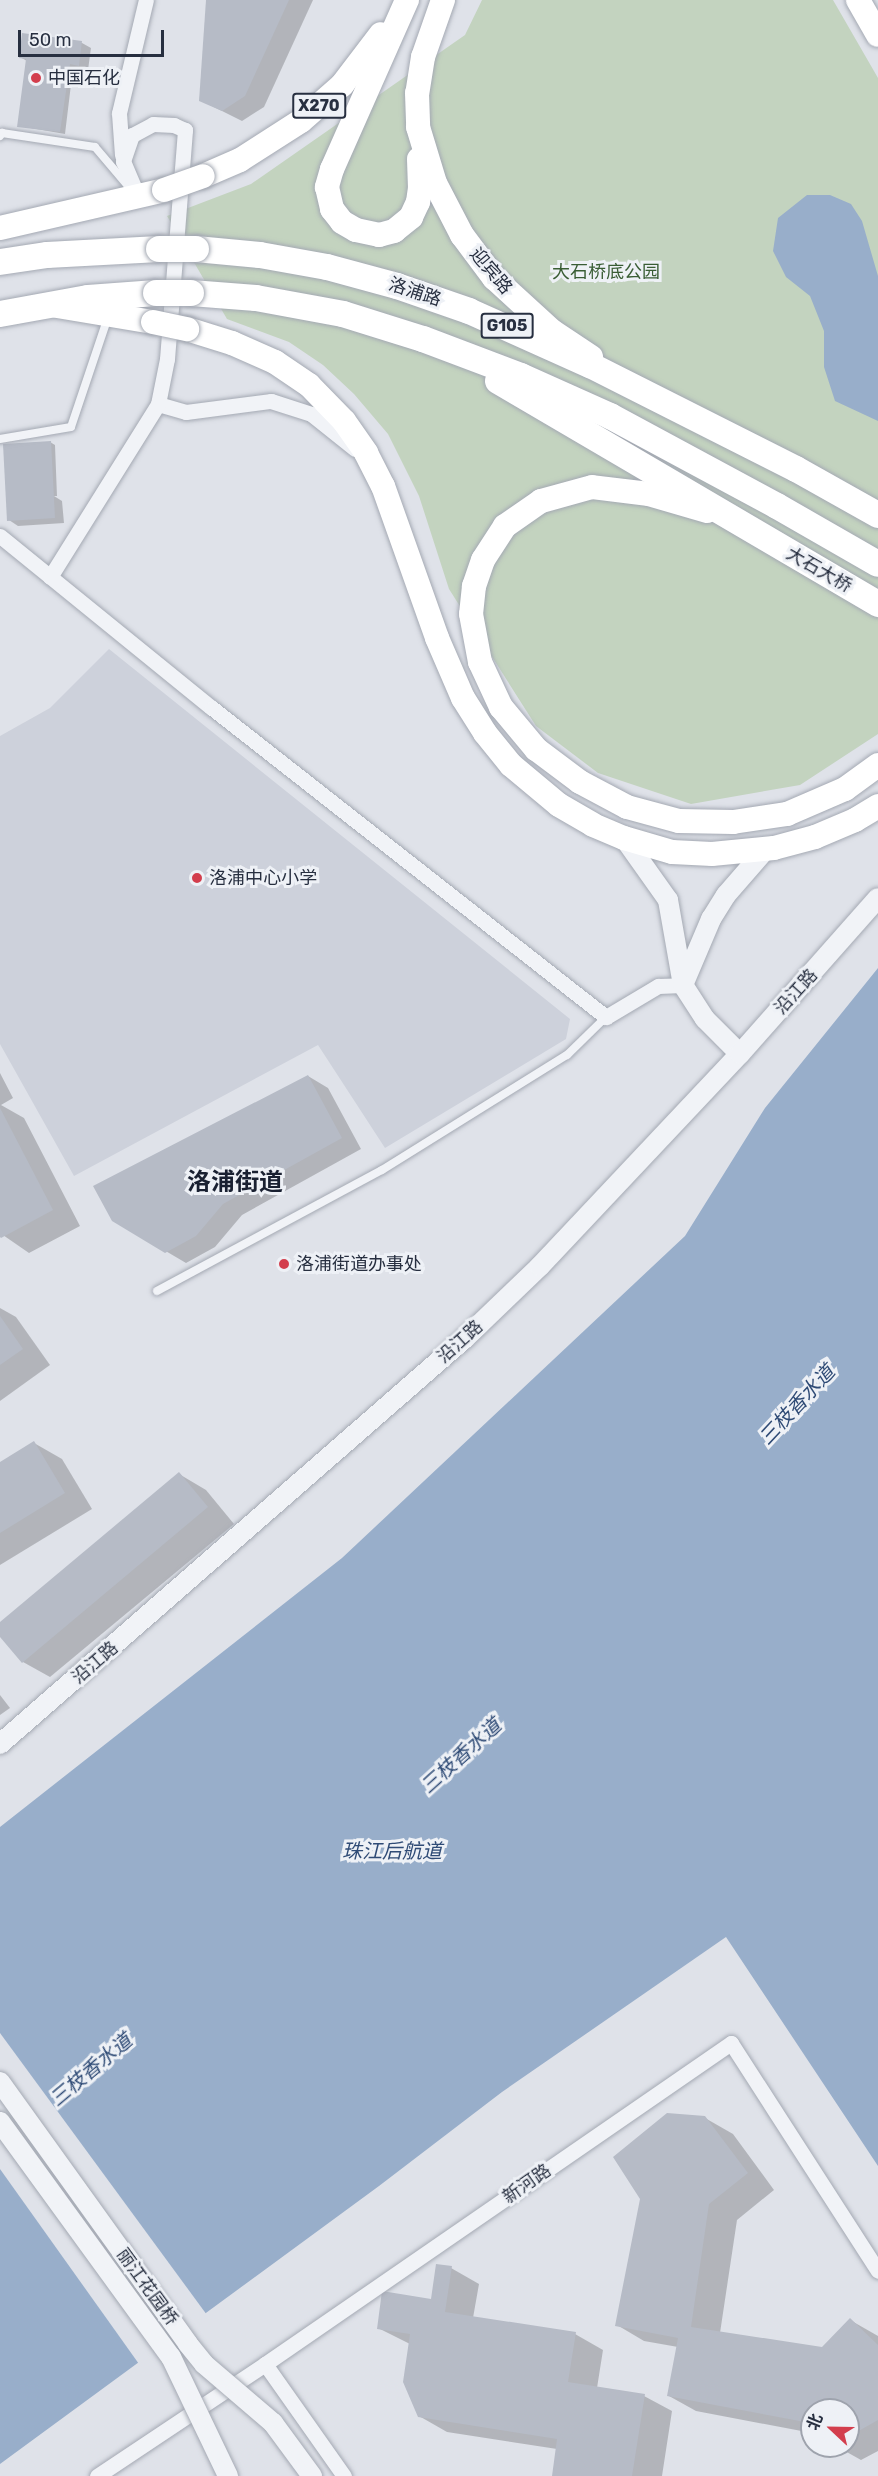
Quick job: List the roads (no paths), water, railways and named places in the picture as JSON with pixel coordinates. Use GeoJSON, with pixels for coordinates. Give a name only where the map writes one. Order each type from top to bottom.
{"type":"FeatureCollection","features":[{"type":"Feature","properties":{"kind":"highway","name":"洛浦路"},"geometry":{"type":"LineString","coordinates":[[0,262],[47,255],[196,249],[260,255],[327,267],[397,286],[469,311],[590,365],[796,469]]}},
{"type":"Feature","properties":{"kind":"highway","name":"G105"},"geometry":{"type":"LineString","coordinates":[[0,314],[88,297],[191,293],[299,305],[343,314],[413,336],[529,399],[761,537]]}},
{"type":"Feature","properties":{"kind":"highway","name":"大石大桥"},"geometry":{"type":"LineString","coordinates":[[413,336],[573,398],[777,506],[878,564]]}},
{"type":"Feature","properties":{"kind":"highway","name":"G105"},"geometry":{"type":"LineString","coordinates":[[796,469],[878,515]]}},
{"type":"Feature","properties":{"kind":"highway","name":"大石大桥"},"geometry":{"type":"LineString","coordinates":[[761,537],[878,604]]}},
{"type":"Feature","properties":{"kind":"main road"},"geometry":{"type":"LineString","coordinates":[[406,0],[329,178],[327,196],[332,209],[342,222],[356,230],[371,234],[386,234],[406,223],[415,209],[420,188],[416,108]]}},
{"type":"Feature","properties":{"kind":"main road","name":"X270"},"geometry":{"type":"LineString","coordinates":[[0,228],[164,190],[203,176],[262,148],[317,108],[356,67],[406,0]]}},
{"type":"Feature","properties":{"kind":"main road","name":"迎宾路"},"geometry":{"type":"LineString","coordinates":[[443,0],[423,57],[416,108],[428,165],[451,217],[472,250],[508,293],[552,331],[602,364],[796,469]]}},
{"type":"Feature","properties":{"kind":"main road"},"geometry":{"type":"LineString","coordinates":[[858,0],[878,35]]}},
{"type":"Feature","properties":{"kind":"main road"},"geometry":{"type":"LineString","coordinates":[[48,305],[187,329],[251,351],[295,374],[328,403],[344,421],[375,469],[445,661],[484,733],[511,765],[542,793],[577,817],[624,838],[672,852],[735,853],[766,849],[834,829],[878,806]]}},
{"type":"Feature","properties":{"kind":"main road"},"geometry":{"type":"LineString","coordinates":[[761,537],[686,503],[617,488],[592,487],[569,491],[528,508],[496,536],[483,560],[474,586],[472,631],[480,662],[494,694],[523,735],[566,773],[594,791],[627,807],[679,821],[733,822],[788,814],[845,789],[878,765]]}},
{"type":"Feature","properties":{"kind":"street"},"geometry":{"type":"LineString","coordinates":[[138,197],[123,161],[119,113],[146,0]]}},
{"type":"Feature","properties":{"kind":"street"},"geometry":{"type":"LineString","coordinates":[[50,577],[158,404],[167,358],[185,130],[174,125],[153,124],[132,135],[123,161]]}},
{"type":"Feature","properties":{"kind":"street"},"geometry":{"type":"LineString","coordinates":[[158,404],[186,411],[271,401],[311,414],[344,439],[375,469]]}},
{"type":"Feature","properties":{"kind":"street"},"geometry":{"type":"LineString","coordinates":[[0,536],[606,1017],[658,986],[683,986]]}},
{"type":"Feature","properties":{"kind":"street"},"geometry":{"type":"LineString","coordinates":[[624,838],[668,900],[683,986],[705,1019],[740,1054]]}},
{"type":"Feature","properties":{"kind":"street"},"geometry":{"type":"LineString","coordinates":[[683,986],[711,919],[726,895],[766,849]]}},
{"type":"Feature","properties":{"kind":"street","name":"沿江路"},"geometry":{"type":"LineString","coordinates":[[0,1744],[465,1339],[580,1225],[740,1054],[878,898]]}},
{"type":"Feature","properties":{"kind":"street","name":"新河路"},"geometry":{"type":"LineString","coordinates":[[97,2476],[265,2364],[731,2043],[878,2271]]}},
{"type":"Feature","properties":{"kind":"street","name":"丽江花园桥"},"geometry":{"type":"LineString","coordinates":[[0,2082],[188,2344],[204,2364],[273,2423],[312,2476]]}},
{"type":"Feature","properties":{"kind":"street","name":"丽江花园桥"},"geometry":{"type":"LineString","coordinates":[[0,2122],[171,2357],[228,2476]]}},
{"type":"Feature","properties":{"kind":"street"},"geometry":{"type":"LineString","coordinates":[[265,2364],[344,2476]]}},
{"type":"Feature","properties":{"kind":"lane"},"geometry":{"type":"LineString","coordinates":[[0,136],[2,133],[95,147],[138,197]]}},
{"type":"Feature","properties":{"kind":"lane"},"geometry":{"type":"LineString","coordinates":[[0,439],[71,427],[108,314]]}},
{"type":"Feature","properties":{"kind":"lane"},"geometry":{"type":"LineString","coordinates":[[157,1291],[382,1170],[567,1055],[606,1017]]}},
{"type":"Feature","properties":{"kind":"water"},"geometry":{"type":"Polygon","coordinates":[[[807,195],[830,195],[851,204],[862,221],[878,276],[878,421],[835,401],[824,367],[824,331],[810,296],[786,277],[773,251],[778,218],[807,195]]]}},
{"type":"Feature","properties":{"kind":"water","name":"珠江后航道"},"geometry":{"type":"Polygon","coordinates":[[[878,968],[878,2166],[726,1937],[502,2092],[379,2186],[0,2464],[0,1827],[342,1558],[685,1236],[765,1108],[878,968]]]}},
{"type":"Feature","properties":{"kind":"place","name":"中国石化"},"geometry":{"type":"Point","coordinates":[36,78]}},
{"type":"Feature","properties":{"kind":"place","name":"洛浦中心小学"},"geometry":{"type":"Point","coordinates":[197,878]}},
{"type":"Feature","properties":{"kind":"place","name":"洛浦街道办事处"},"geometry":{"type":"Point","coordinates":[284,1264]}},
{"type":"Feature","properties":{"kind":"district","name":"洛浦街道"},"geometry":{"type":"Point","coordinates":[235,1183]}},
{"type":"Feature","properties":{"kind":"park label","name":"大石桥底公园"},"geometry":{"type":"Point","coordinates":[606,272]}},
{"type":"Feature","properties":{"kind":"water label","name":"三枝香水道"},"geometry":{"type":"Point","coordinates":[797,1405]}},
{"type":"Feature","properties":{"kind":"water label","name":"三枝香水道"},"geometry":{"type":"Point","coordinates":[461,1756]}},
{"type":"Feature","properties":{"kind":"water label","name":"三枝香水道"},"geometry":{"type":"Point","coordinates":[91,2070]}}]}
